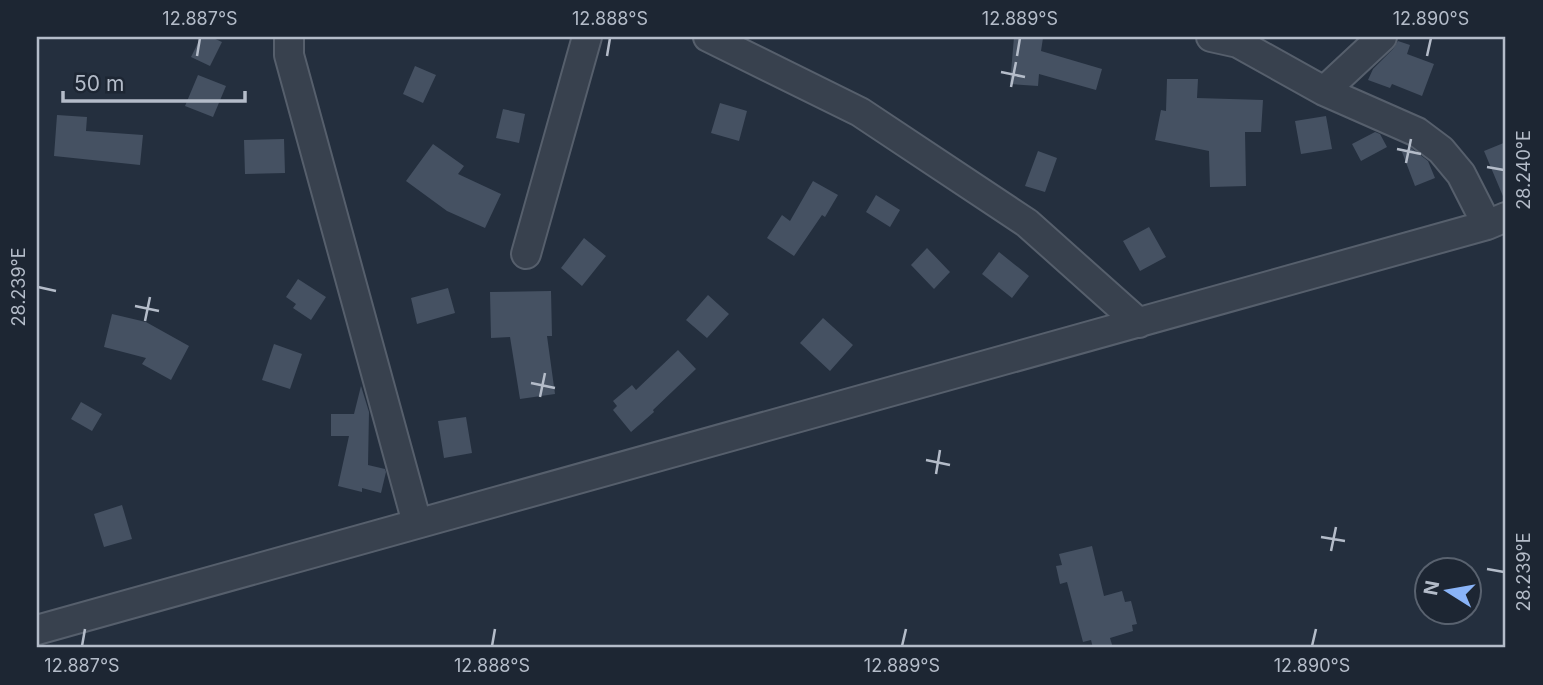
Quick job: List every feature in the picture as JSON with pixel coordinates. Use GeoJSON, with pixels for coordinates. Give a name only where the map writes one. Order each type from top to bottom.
{"type":"FeatureCollection","features":[{"type":"Feature","properties":{"kind":"street"},"geometry":{"type":"LineString","coordinates":[[289,37],[289,55],[417,523]]}},
{"type":"Feature","properties":{"kind":"street"},"geometry":{"type":"LineString","coordinates":[[526,254],[587,37]]}},
{"type":"Feature","properties":{"kind":"street"},"geometry":{"type":"LineString","coordinates":[[708,37],[860,111],[1027,223],[1139,323]]}},
{"type":"Feature","properties":{"kind":"street"},"geometry":{"type":"LineString","coordinates":[[37,630],[1497,221],[1441,150],[1416,132],[1324,91],[1239,40],[1211,37]]}},
{"type":"Feature","properties":{"kind":"street"},"geometry":{"type":"LineString","coordinates":[[1324,91],[1382,37]]}},
{"type":"Feature","properties":{"kind":"building"},"geometry":{"type":"Polygon","coordinates":[[[201,37],[211,37],[222,42],[210,66],[191,57],[201,37]]]}},
{"type":"Feature","properties":{"kind":"building"},"geometry":{"type":"Polygon","coordinates":[[[1014,37],[1043,38],[1041,51],[1102,69],[1096,90],[1039,74],[1038,86],[1010,84],[1014,37]]]}},
{"type":"Feature","properties":{"kind":"building"},"geometry":{"type":"Polygon","coordinates":[[[1398,41],[1410,45],[1407,54],[1434,64],[1422,96],[1392,84],[1390,88],[1368,80],[1373,69],[1398,41]]]}},
{"type":"Feature","properties":{"kind":"building"},"geometry":{"type":"Polygon","coordinates":[[[415,66],[436,75],[423,103],[403,94],[415,66]]]}},
{"type":"Feature","properties":{"kind":"building"},"geometry":{"type":"Polygon","coordinates":[[[198,75],[226,86],[213,117],[185,106],[198,75]]]}},
{"type":"Feature","properties":{"kind":"building"},"geometry":{"type":"Polygon","coordinates":[[[1167,79],[1198,79],[1197,98],[1263,100],[1261,132],[1245,132],[1246,186],[1210,187],[1209,151],[1155,140],[1161,110],[1166,111],[1167,79]]]}},
{"type":"Feature","properties":{"kind":"building"},"geometry":{"type":"Polygon","coordinates":[[[720,103],[747,111],[739,141],[711,133],[720,103]]]}},
{"type":"Feature","properties":{"kind":"building"},"geometry":{"type":"Polygon","coordinates":[[[503,109],[525,114],[519,143],[496,138],[503,109]]]}},
{"type":"Feature","properties":{"kind":"building"},"geometry":{"type":"Polygon","coordinates":[[[57,115],[87,117],[86,131],[143,135],[140,165],[54,156],[57,115]]]}},
{"type":"Feature","properties":{"kind":"building"},"geometry":{"type":"Polygon","coordinates":[[[1326,116],[1332,149],[1301,154],[1295,121],[1326,116]]]}},
{"type":"Feature","properties":{"kind":"building"},"geometry":{"type":"Polygon","coordinates":[[[1375,132],[1380,134],[1387,147],[1361,161],[1352,144],[1375,132]]]}},
{"type":"Feature","properties":{"kind":"building"},"geometry":{"type":"Polygon","coordinates":[[[284,139],[285,173],[245,174],[244,140],[284,139]]]}},
{"type":"Feature","properties":{"kind":"building"},"geometry":{"type":"Polygon","coordinates":[[[1506,142],[1506,201],[1505,201],[1484,151],[1506,142]]]}},
{"type":"Feature","properties":{"kind":"building"},"geometry":{"type":"Polygon","coordinates":[[[433,144],[464,166],[458,174],[501,194],[485,228],[447,211],[406,181],[433,144]]]}},
{"type":"Feature","properties":{"kind":"building"},"geometry":{"type":"Polygon","coordinates":[[[1411,148],[1428,161],[1435,178],[1415,186],[1402,152],[1411,148]]]}},
{"type":"Feature","properties":{"kind":"building"},"geometry":{"type":"Polygon","coordinates":[[[1038,151],[1057,158],[1045,192],[1025,186],[1038,151]]]}},
{"type":"Feature","properties":{"kind":"building"},"geometry":{"type":"Polygon","coordinates":[[[813,181],[838,195],[825,217],[822,215],[794,256],[767,238],[782,215],[790,221],[813,181]]]}},
{"type":"Feature","properties":{"kind":"building"},"geometry":{"type":"Polygon","coordinates":[[[876,195],[900,210],[890,227],[866,212],[876,195]]]}},
{"type":"Feature","properties":{"kind":"building"},"geometry":{"type":"Polygon","coordinates":[[[1149,227],[1166,257],[1140,271],[1123,241],[1149,227]]]}},
{"type":"Feature","properties":{"kind":"building"},"geometry":{"type":"Polygon","coordinates":[[[584,238],[606,256],[582,286],[561,268],[584,238]]]}},
{"type":"Feature","properties":{"kind":"building"},"geometry":{"type":"Polygon","coordinates":[[[927,248],[950,272],[934,289],[911,265],[927,248]]]}},
{"type":"Feature","properties":{"kind":"building"},"geometry":{"type":"Polygon","coordinates":[[[999,252],[1029,276],[1012,298],[982,274],[999,252]]]}},
{"type":"Feature","properties":{"kind":"building"},"geometry":{"type":"Polygon","coordinates":[[[298,279],[326,297],[311,320],[293,308],[296,304],[286,297],[298,279]]]}},
{"type":"Feature","properties":{"kind":"building"},"geometry":{"type":"Polygon","coordinates":[[[448,288],[455,313],[417,324],[411,298],[448,288]]]}},
{"type":"Feature","properties":{"kind":"building"},"geometry":{"type":"Polygon","coordinates":[[[551,291],[552,336],[547,336],[555,394],[520,399],[510,337],[491,338],[490,292],[551,291]]]}},
{"type":"Feature","properties":{"kind":"building"},"geometry":{"type":"Polygon","coordinates":[[[708,295],[729,314],[707,338],[686,320],[708,295]]]}},
{"type":"Feature","properties":{"kind":"building"},"geometry":{"type":"Polygon","coordinates":[[[112,314],[146,322],[189,346],[171,380],[142,364],[146,358],[104,347],[112,314]]]}},
{"type":"Feature","properties":{"kind":"building"},"geometry":{"type":"Polygon","coordinates":[[[823,318],[853,345],[830,371],[800,343],[823,318]]]}},
{"type":"Feature","properties":{"kind":"building"},"geometry":{"type":"Polygon","coordinates":[[[274,344],[302,354],[290,389],[262,380],[274,344]]]}},
{"type":"Feature","properties":{"kind":"building"},"geometry":{"type":"Polygon","coordinates":[[[678,350],[696,369],[631,432],[613,410],[617,406],[613,401],[632,385],[636,390],[678,350]]]}},
{"type":"Feature","properties":{"kind":"building"},"geometry":{"type":"Polygon","coordinates":[[[361,386],[369,412],[368,465],[385,469],[386,472],[381,493],[338,486],[349,436],[331,436],[331,414],[354,414],[361,386]]]}},
{"type":"Feature","properties":{"kind":"building"},"geometry":{"type":"Polygon","coordinates":[[[81,402],[102,414],[92,431],[71,419],[81,402]]]}},
{"type":"Feature","properties":{"kind":"building"},"geometry":{"type":"Polygon","coordinates":[[[466,417],[472,453],[444,458],[438,421],[466,417]]]}},
{"type":"Feature","properties":{"kind":"building"},"geometry":{"type":"Polygon","coordinates":[[[122,505],[132,539],[104,547],[94,514],[122,505]]]}},
{"type":"Feature","properties":{"kind":"building"},"geometry":{"type":"Polygon","coordinates":[[[1092,546],[1104,596],[1122,591],[1125,602],[1131,601],[1137,624],[1132,625],[1133,631],[1110,638],[1113,648],[1093,648],[1091,640],[1083,642],[1067,582],[1060,584],[1056,566],[1062,565],[1059,554],[1092,546]]]}}]}
